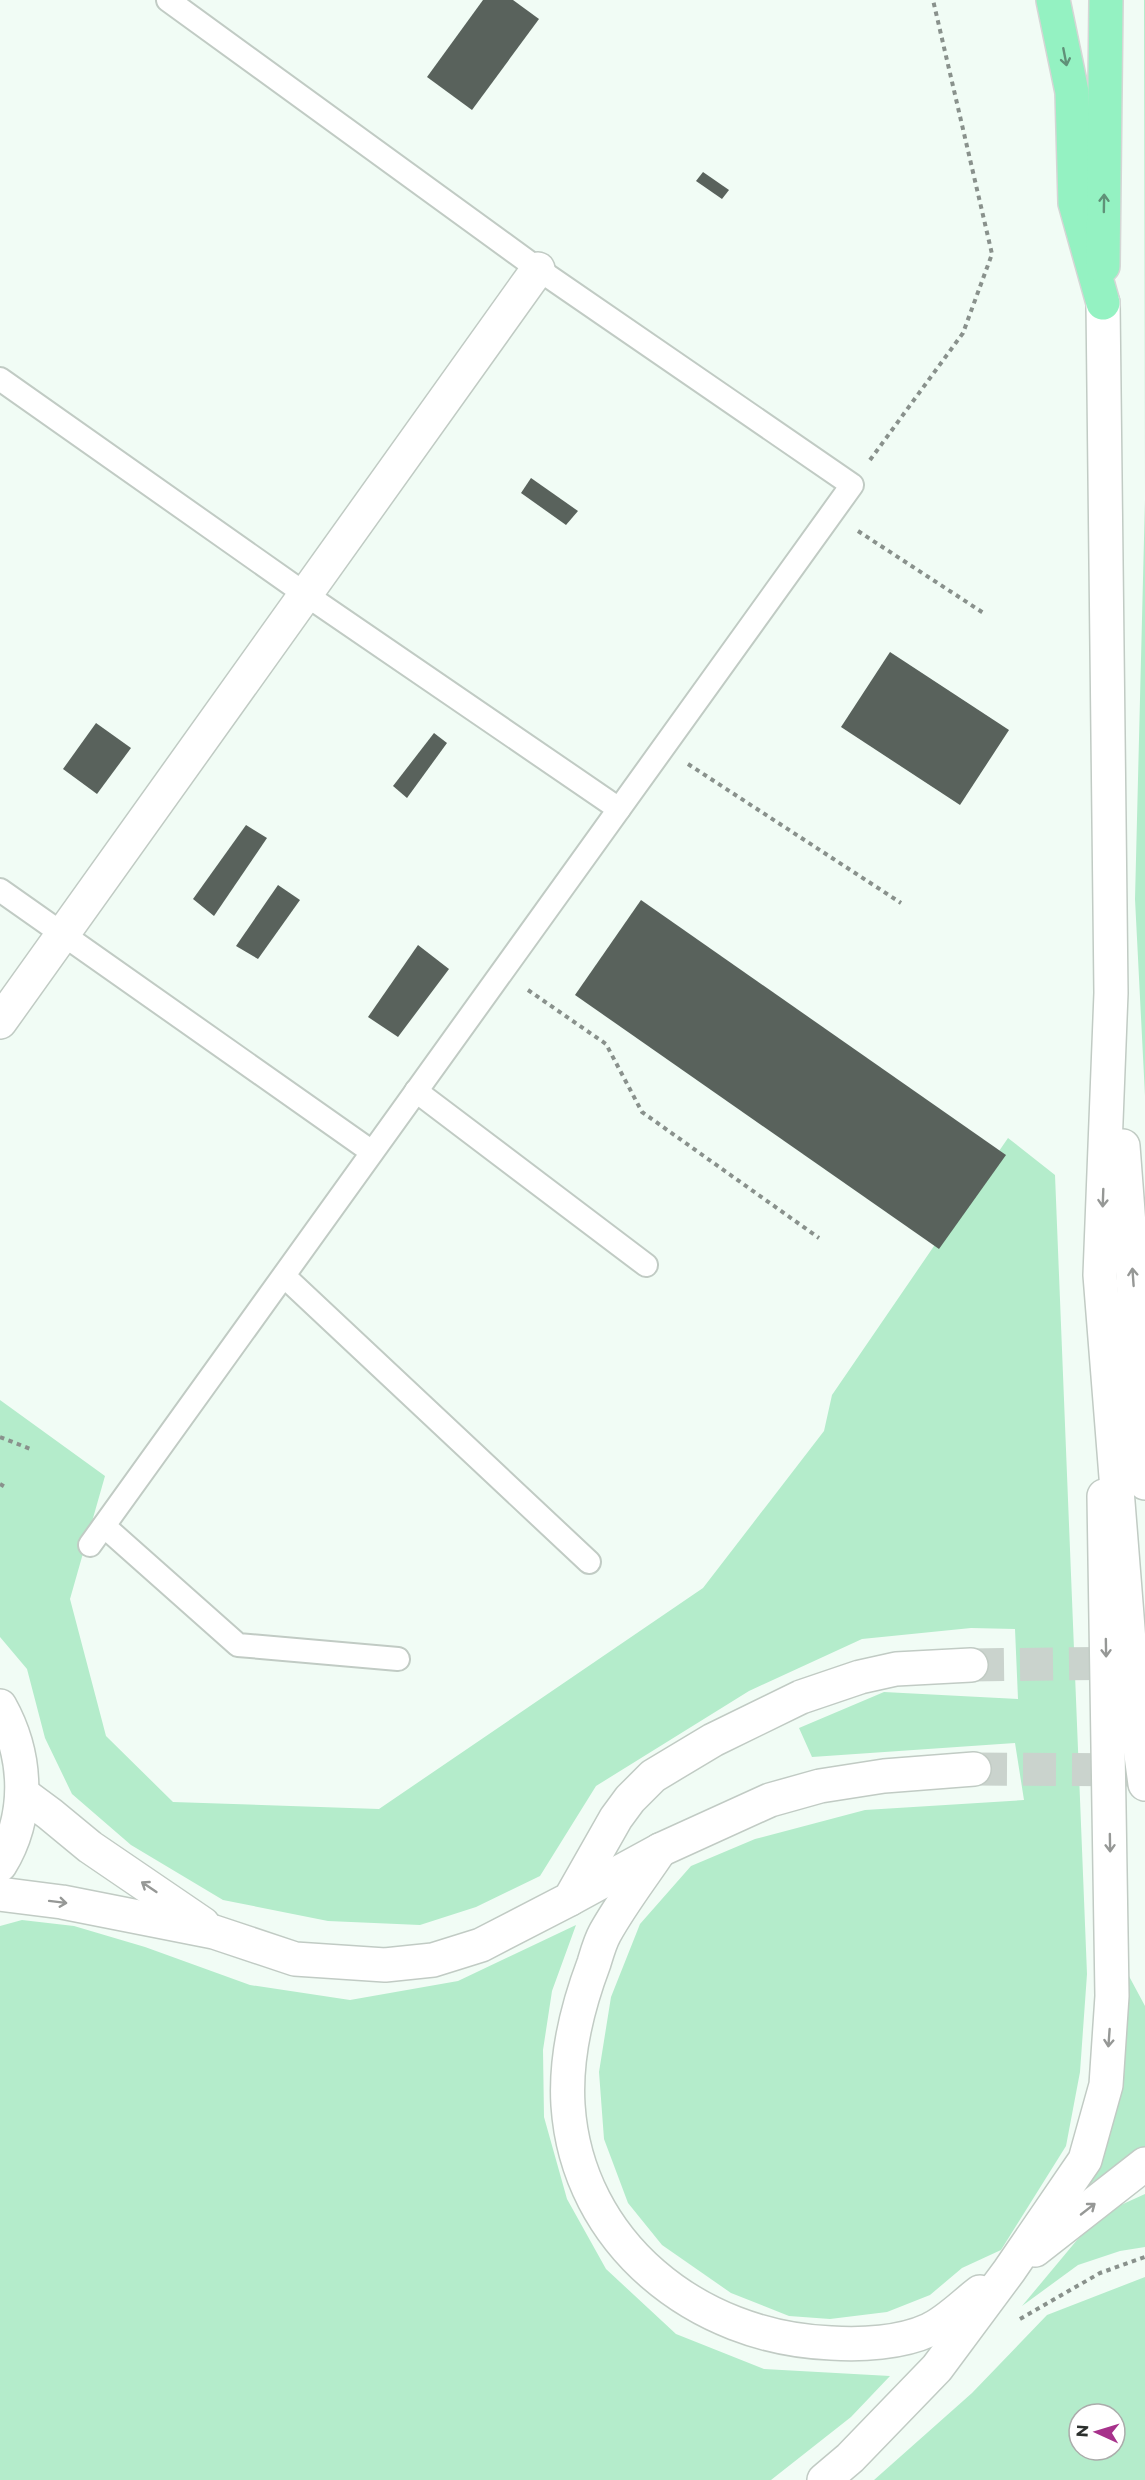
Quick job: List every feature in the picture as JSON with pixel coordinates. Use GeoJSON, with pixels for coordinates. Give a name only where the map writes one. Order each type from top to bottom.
{"type":"FeatureCollection","features":[{"type":"Feature","properties":{"kind":"highway"},"geometry":{"type":"LineString","coordinates":[[1053,0],[1072,92],[1075,203],[1103,303]]}},
{"type":"Feature","properties":{"kind":"highway"},"geometry":{"type":"LineString","coordinates":[[1103,303],[1106,0]]}},
{"type":"Feature","properties":{"kind":"street"},"geometry":{"type":"LineString","coordinates":[[0,1022],[538,269]]}},
{"type":"Feature","properties":{"kind":"street"},"geometry":{"type":"LineString","coordinates":[[824,2480],[850,2458],[937,2368],[1009,2271],[1085,2160],[1106,2085],[1113,1996],[1100,1275],[1111,993],[1103,303]]}},
{"type":"Feature","properties":{"kind":"street"},"geometry":{"type":"LineString","coordinates":[[1111,993],[1133,1277],[1145,1483]]}},
{"type":"Feature","properties":{"kind":"street"},"geometry":{"type":"LineString","coordinates":[[1100,1275],[1131,1680],[1145,1784]]}},
{"type":"Feature","properties":{"kind":"street"},"geometry":{"type":"LineString","coordinates":[[570,1899],[616,1818],[630,1799],[652,1776],[713,1740],[801,1697],[860,1677],[896,1670],[970,1665]]}},
{"type":"Feature","properties":{"kind":"street"},"geometry":{"type":"LineString","coordinates":[[0,1706],[10,1725],[20,1759],[23,1794],[12,1846],[0,1865]]}},
{"type":"Feature","properties":{"kind":"street"},"geometry":{"type":"LineString","coordinates":[[0,1894],[62,1902],[214,1932],[295,1959],[385,1965],[433,1960],[481,1945],[660,1850],[770,1800],[820,1786],[884,1776],[974,1769]]}},
{"type":"Feature","properties":{"kind":"street"},"geometry":{"type":"LineString","coordinates":[[23,1794],[90,1847],[214,1932]]}},
{"type":"Feature","properties":{"kind":"street"},"geometry":{"type":"LineString","coordinates":[[660,1850],[604,1934],[573,2031],[568,2105],[576,2148],[589,2193],[615,2235],[660,2280],[724,2321],[768,2336],[805,2342],[862,2345],[929,2330],[1009,2271],[1145,2164]]}},
{"type":"Feature","properties":{"kind":"lane"},"geometry":{"type":"LineString","coordinates":[[90,1545],[852,485],[538,269],[168,0]]}},
{"type":"Feature","properties":{"kind":"lane"},"geometry":{"type":"LineString","coordinates":[[0,379],[305,594],[619,809]]}},
{"type":"Feature","properties":{"kind":"lane"},"geometry":{"type":"LineString","coordinates":[[0,890],[372,1152]]}},
{"type":"Feature","properties":{"kind":"lane"},"geometry":{"type":"LineString","coordinates":[[416,1091],[646,1265]]}},
{"type":"Feature","properties":{"kind":"lane"},"geometry":{"type":"LineString","coordinates":[[284,1276],[589,1562]]}},
{"type":"Feature","properties":{"kind":"lane"},"geometry":{"type":"LineString","coordinates":[[104,1526],[238,1645],[398,1659]]}},
{"type":"Feature","properties":{"kind":"path"},"geometry":{"type":"LineString","coordinates":[[852,485],[963,333],[992,254],[933,0]]}},
{"type":"Feature","properties":{"kind":"path"},"geometry":{"type":"LineString","coordinates":[[831,513],[985,614]]}},
{"type":"Feature","properties":{"kind":"path"},"geometry":{"type":"LineString","coordinates":[[663,748],[901,903]]}},
{"type":"Feature","properties":{"kind":"path"},"geometry":{"type":"LineString","coordinates":[[501,972],[606,1044],[642,1112],[819,1238]]}},
{"type":"Feature","properties":{"kind":"path"},"geometry":{"type":"LineString","coordinates":[[0,1437],[33,1450]]}},
{"type":"Feature","properties":{"kind":"path"},"geometry":{"type":"LineString","coordinates":[[0,1484],[5,1487]]}},
{"type":"Feature","properties":{"kind":"path"},"geometry":{"type":"LineString","coordinates":[[1018,2320],[1100,2273],[1145,2257]]}},
{"type":"Feature","properties":{"kind":"green space"},"geometry":{"type":"Polygon","coordinates":[[[1144,0],[1145,0],[1145,499],[1144,0]]]}},
{"type":"Feature","properties":{"kind":"green space"},"geometry":{"type":"Polygon","coordinates":[[[1145,499],[1145,1096],[1135,899],[1145,499]]]}},
{"type":"Feature","properties":{"kind":"green space"},"geometry":{"type":"Polygon","coordinates":[[[1008,1138],[1055,1175],[1087,1974],[1080,2072],[1066,2146],[1001,2250],[962,2268],[930,2295],[887,2312],[830,2319],[789,2316],[731,2293],[662,2245],[628,2203],[604,2139],[599,2072],[611,1997],[640,1924],[691,1866],[755,1839],[865,1810],[1024,1800],[1015,1743],[812,1757],[799,1728],[884,1692],[1018,1699],[1015,1629],[971,1628],[862,1639],[749,1691],[596,1786],[540,1876],[476,1907],[420,1925],[328,1921],[223,1900],[131,1845],[72,1794],[45,1738],[27,1669],[0,1637],[0,1400],[105,1476],[70,1599],[106,1736],[173,1802],[379,1809],[703,1588],[824,1431],[832,1395],[1008,1138]]]}},
{"type":"Feature","properties":{"kind":"green space"},"geometry":{"type":"Polygon","coordinates":[[[22,1920],[74,1926],[145,1947],[250,1985],[350,2000],[458,1981],[576,1925],[552,1991],[543,2050],[544,2117],[567,2199],[606,2269],[676,2334],[764,2369],[890,2376],[851,2417],[771,2480],[0,2480],[0,1926],[22,1920]]]}},
{"type":"Feature","properties":{"kind":"green space"},"geometry":{"type":"Polygon","coordinates":[[[1123,1965],[1145,2006],[1145,2152],[1119,2164],[1080,2191],[1123,1965]]]}},
{"type":"Feature","properties":{"kind":"green space"},"geometry":{"type":"Polygon","coordinates":[[[1145,2194],[1145,2247],[1120,2251],[1078,2265],[1022,2306],[1077,2240],[1112,2209],[1145,2194]]]}},
{"type":"Feature","properties":{"kind":"green space"},"geometry":{"type":"Polygon","coordinates":[[[1145,2277],[1145,2480],[874,2480],[972,2393],[1047,2315],[1145,2277]]]}},
{"type":"Feature","properties":{"kind":"building"},"geometry":{"type":"Polygon","coordinates":[[[483,0],[513,0],[539,19],[472,110],[427,77],[483,0]]]}},
{"type":"Feature","properties":{"kind":"building"},"geometry":{"type":"Polygon","coordinates":[[[703,172],[729,190],[722,199],[696,181],[703,172]]]}},
{"type":"Feature","properties":{"kind":"building"},"geometry":{"type":"Polygon","coordinates":[[[531,478],[578,511],[566,525],[521,493],[531,478]]]}},
{"type":"Feature","properties":{"kind":"building"},"geometry":{"type":"Polygon","coordinates":[[[890,652],[1009,730],[960,805],[841,727],[890,652]]]}},
{"type":"Feature","properties":{"kind":"building"},"geometry":{"type":"Polygon","coordinates":[[[96,723],[131,748],[97,794],[63,769],[96,723]]]}},
{"type":"Feature","properties":{"kind":"building"},"geometry":{"type":"Polygon","coordinates":[[[434,733],[447,743],[407,798],[393,786],[434,733]]]}},
{"type":"Feature","properties":{"kind":"building"},"geometry":{"type":"Polygon","coordinates":[[[246,825],[267,838],[214,916],[193,899],[246,825]]]}},
{"type":"Feature","properties":{"kind":"building"},"geometry":{"type":"Polygon","coordinates":[[[278,885],[300,900],[258,959],[236,946],[278,885]]]}},
{"type":"Feature","properties":{"kind":"building"},"geometry":{"type":"Polygon","coordinates":[[[641,900],[1006,1155],[939,1249],[575,995],[641,900]]]}},
{"type":"Feature","properties":{"kind":"building"},"geometry":{"type":"Polygon","coordinates":[[[418,945],[449,969],[398,1037],[368,1017],[418,945]]]}},
{"type":"Feature","properties":{"kind":"tunnel"},"geometry":{"type":"LineString","coordinates":[[971,1665],[1134,1663]]}},
{"type":"Feature","properties":{"kind":"tunnel"},"geometry":{"type":"LineString","coordinates":[[974,1769],[1137,1770]]}}]}
